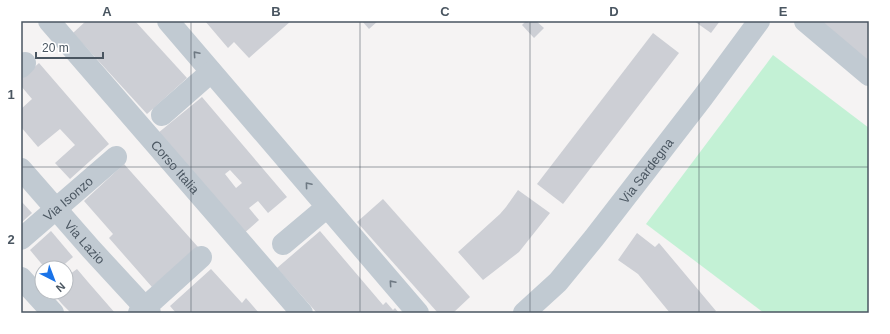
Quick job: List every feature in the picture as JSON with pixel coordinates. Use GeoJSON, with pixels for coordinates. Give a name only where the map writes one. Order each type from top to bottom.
{"type":"FeatureCollection","features":[{"type":"Feature","properties":{"kind":"street","name":"Corso Italia"},"geometry":{"type":"LineString","coordinates":[[48,21],[302,313]]}},
{"type":"Feature","properties":{"kind":"street"},"geometry":{"type":"LineString","coordinates":[[168,21],[418,313]]}},
{"type":"Feature","properties":{"kind":"street","name":"Via Sardegna"},"geometry":{"type":"LineString","coordinates":[[524,313],[558,282],[594,238],[703,97],[759,21]]}},
{"type":"Feature","properties":{"kind":"street"},"geometry":{"type":"LineString","coordinates":[[805,21],[869,75]]}},
{"type":"Feature","properties":{"kind":"street"},"geometry":{"type":"LineString","coordinates":[[162,115],[211,72]]}},
{"type":"Feature","properties":{"kind":"street","name":"Via Isonzo"},"geometry":{"type":"LineString","coordinates":[[21,239],[116,157]]}},
{"type":"Feature","properties":{"kind":"street","name":"Via Lazio"},"geometry":{"type":"LineString","coordinates":[[21,169],[145,311]]}},
{"type":"Feature","properties":{"kind":"street"},"geometry":{"type":"LineString","coordinates":[[283,244],[327,207]]}},
{"type":"Feature","properties":{"kind":"street"},"geometry":{"type":"LineString","coordinates":[[145,311],[201,257]]}},
{"type":"Feature","properties":{"kind":"street"},"geometry":{"type":"LineString","coordinates":[[21,278],[53,313]]}},
{"type":"Feature","properties":{"kind":"green space"},"geometry":{"type":"Polygon","coordinates":[[[773,55],[869,128],[869,313],[764,313],[646,224],[773,55]]]}},
{"type":"Feature","properties":{"kind":"building"},"geometry":{"type":"Polygon","coordinates":[[[86,21],[135,21],[187,78],[147,114],[73,33],[86,21]]]}},
{"type":"Feature","properties":{"kind":"building"},"geometry":{"type":"Polygon","coordinates":[[[205,21],[291,21],[249,58],[234,42],[228,48],[205,21]]]}},
{"type":"Feature","properties":{"kind":"building"},"geometry":{"type":"Polygon","coordinates":[[[362,21],[378,21],[369,29],[362,21]]]}},
{"type":"Feature","properties":{"kind":"building"},"geometry":{"type":"Polygon","coordinates":[[[526,21],[529,23],[531,21],[536,21],[544,28],[534,38],[522,25],[526,21]]]}},
{"type":"Feature","properties":{"kind":"building"},"geometry":{"type":"Polygon","coordinates":[[[694,21],[720,21],[711,33],[694,21]]]}},
{"type":"Feature","properties":{"kind":"building"},"geometry":{"type":"Polygon","coordinates":[[[820,21],[869,21],[869,71],[820,21]]]}},
{"type":"Feature","properties":{"kind":"building"},"geometry":{"type":"Polygon","coordinates":[[[653,33],[679,53],[563,204],[537,184],[653,33]]]}},
{"type":"Feature","properties":{"kind":"building"},"geometry":{"type":"Polygon","coordinates":[[[39,63],[109,144],[70,179],[55,163],[75,145],[60,129],[38,147],[21,127],[21,109],[32,99],[21,86],[21,79],[39,63]]]}},
{"type":"Feature","properties":{"kind":"building"},"geometry":{"type":"Polygon","coordinates":[[[202,97],[287,197],[268,213],[258,201],[249,208],[259,220],[242,235],[158,133],[202,97]],[[230,170],[225,174],[236,188],[242,183],[230,170]]]}},
{"type":"Feature","properties":{"kind":"building"},"geometry":{"type":"Polygon","coordinates":[[[124,164],[198,247],[152,287],[109,238],[113,234],[84,201],[124,164]]]}},
{"type":"Feature","properties":{"kind":"building"},"geometry":{"type":"Polygon","coordinates":[[[518,190],[550,213],[519,252],[483,280],[458,252],[500,214],[518,190]]]}},
{"type":"Feature","properties":{"kind":"building"},"geometry":{"type":"Polygon","coordinates":[[[383,199],[470,297],[453,313],[438,313],[357,222],[383,199]]]}},
{"type":"Feature","properties":{"kind":"building"},"geometry":{"type":"Polygon","coordinates":[[[21,201],[32,213],[21,223],[21,201]]]}},
{"type":"Feature","properties":{"kind":"building"},"geometry":{"type":"Polygon","coordinates":[[[51,231],[73,257],[69,260],[38,260],[30,250],[51,231]]]}},
{"type":"Feature","properties":{"kind":"building"},"geometry":{"type":"Polygon","coordinates":[[[320,231],[383,305],[386,302],[393,310],[395,308],[399,313],[317,313],[277,268],[320,231]]]}},
{"type":"Feature","properties":{"kind":"building"},"geometry":{"type":"Polygon","coordinates":[[[637,233],[655,247],[659,243],[716,311],[714,313],[670,313],[638,274],[618,260],[637,233]]]}},
{"type":"Feature","properties":{"kind":"building"},"geometry":{"type":"Polygon","coordinates":[[[77,269],[115,313],[71,313],[62,304],[59,300],[74,300],[74,271],[77,269]]]}},
{"type":"Feature","properties":{"kind":"building"},"geometry":{"type":"Polygon","coordinates":[[[211,269],[242,303],[246,298],[259,313],[176,313],[170,306],[211,269]]]}}]}
